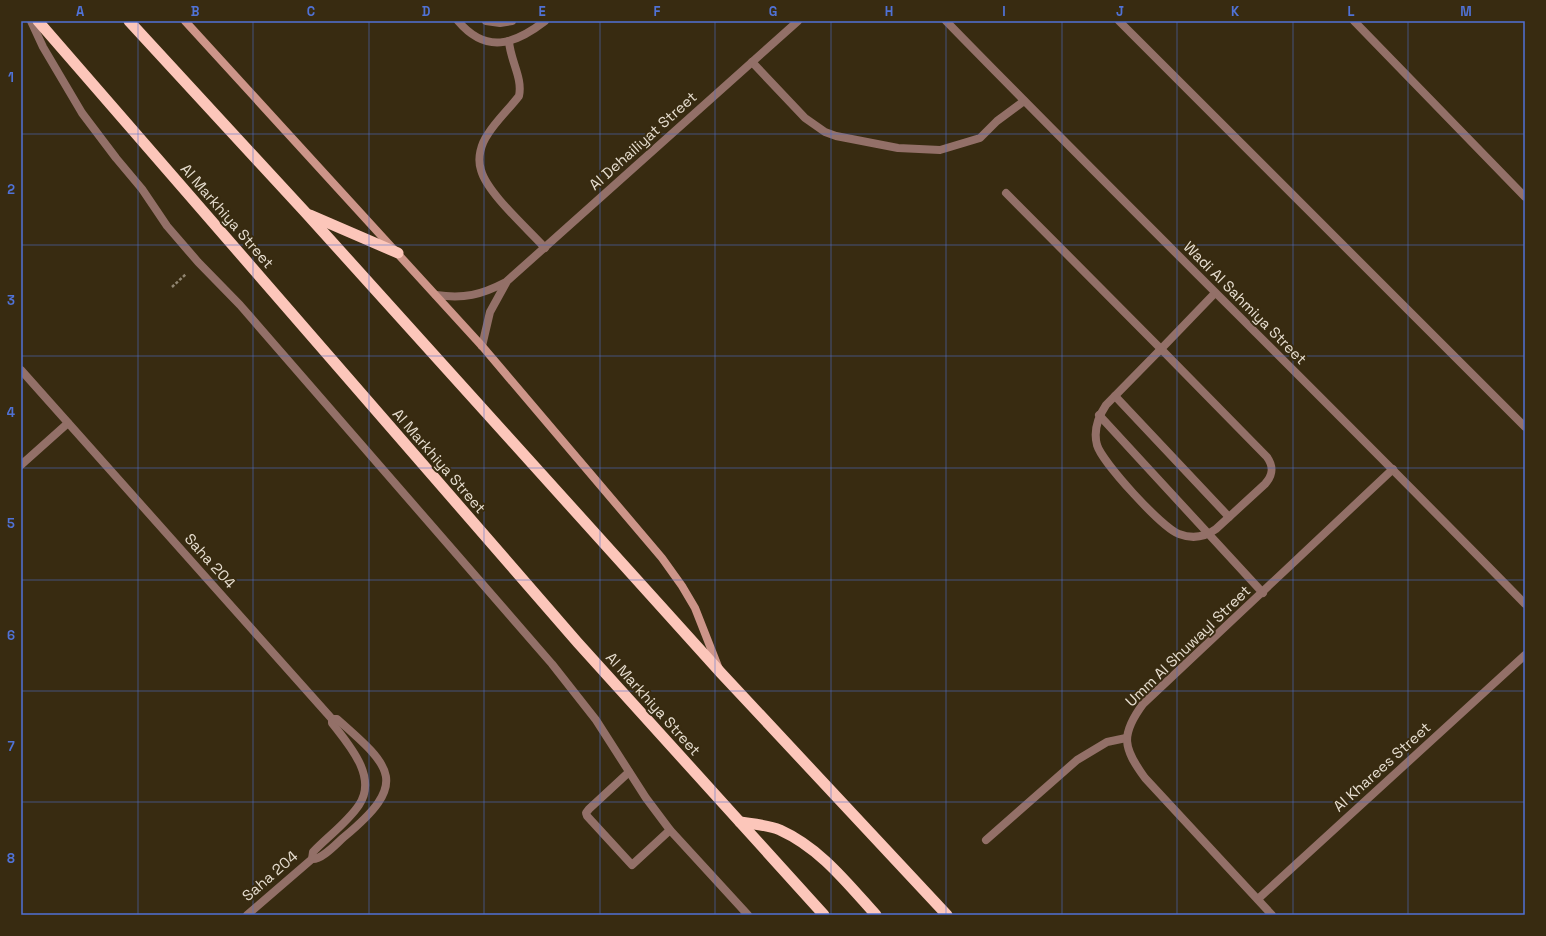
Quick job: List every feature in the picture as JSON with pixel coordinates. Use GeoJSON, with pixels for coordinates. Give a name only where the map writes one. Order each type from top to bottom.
{"type":"FeatureCollection","features":[{"type":"Feature","properties":{"kind":"highway","name":"Al Markhiya Street"},"geometry":{"type":"LineString","coordinates":[[38,21],[578,643],[824,915]]}},
{"type":"Feature","properties":{"kind":"highway"},"geometry":{"type":"LineString","coordinates":[[129,21],[306,213],[721,673],[947,915]]}},
{"type":"Feature","properties":{"kind":"highway"},"geometry":{"type":"LineString","coordinates":[[306,213],[398,253]]}},
{"type":"Feature","properties":{"kind":"highway"},"geometry":{"type":"LineString","coordinates":[[740,822],[778,829],[805,844],[829,863],[876,915]]}},
{"type":"Feature","properties":{"kind":"main road"},"geometry":{"type":"LineString","coordinates":[[185,21],[436,294],[662,558],[682,586],[695,608],[721,673]]}},
{"type":"Feature","properties":{"kind":"street"},"geometry":{"type":"LineString","coordinates":[[31,21],[43,46],[82,113],[142,189],[167,226],[198,262],[240,305],[552,664],[596,720],[629,772],[670,830],[748,915]]}},
{"type":"Feature","properties":{"kind":"street"},"geometry":{"type":"LineString","coordinates":[[458,21],[476,38],[498,42],[521,38],[545,21]]}},
{"type":"Feature","properties":{"kind":"street"},"geometry":{"type":"LineString","coordinates":[[486,21],[500,23],[512,21]]}},
{"type":"Feature","properties":{"kind":"street","name":"Al Dehailiyat Street"},"geometry":{"type":"LineString","coordinates":[[436,294],[454,297],[472,296],[490,290],[506,282],[798,21]]}},
{"type":"Feature","properties":{"kind":"street","name":"Wadi Al Sahmiya Street"},"geometry":{"type":"LineString","coordinates":[[946,21],[1215,293],[1393,469],[1525,604]]}},
{"type":"Feature","properties":{"kind":"street"},"geometry":{"type":"LineString","coordinates":[[1119,21],[1525,427]]}},
{"type":"Feature","properties":{"kind":"street"},"geometry":{"type":"LineString","coordinates":[[1354,21],[1525,197]]}},
{"type":"Feature","properties":{"kind":"street"},"geometry":{"type":"LineString","coordinates":[[509,41],[511,58],[520,82],[519,96],[488,135],[480,157],[481,170],[487,182],[500,200],[545,248]]}},
{"type":"Feature","properties":{"kind":"street"},"geometry":{"type":"LineString","coordinates":[[752,62],[805,118],[820,129],[836,136],[898,148],[940,150],[980,138],[997,121],[1024,101]]}},
{"type":"Feature","properties":{"kind":"street"},"geometry":{"type":"LineString","coordinates":[[1006,193],[1161,349],[1270,462],[1272,472],[1270,478],[1229,518],[1209,534],[1199,537],[1179,535],[1170,530],[1152,512],[1102,455],[1096,436],[1099,415],[1106,404],[1115,396],[1161,349],[1215,293]]}},
{"type":"Feature","properties":{"kind":"street","name":"Al Dehailiyat Street"},"geometry":{"type":"LineString","coordinates":[[482,346],[490,312],[506,282]]}},
{"type":"Feature","properties":{"kind":"street","name":"Saha 204"},"geometry":{"type":"LineString","coordinates":[[21,370],[332,719],[332,723],[359,762],[363,772],[365,789],[359,805],[313,852],[312,859]]}},
{"type":"Feature","properties":{"kind":"street"},"geometry":{"type":"LineString","coordinates":[[1115,396],[1229,518]]}},
{"type":"Feature","properties":{"kind":"street"},"geometry":{"type":"LineString","coordinates":[[1099,415],[1263,594]]}},
{"type":"Feature","properties":{"kind":"street"},"geometry":{"type":"LineString","coordinates":[[21,465],[68,423]]}},
{"type":"Feature","properties":{"kind":"street","name":"Umm Al Shuwayl Street"},"geometry":{"type":"LineString","coordinates":[[1126,738],[1130,721],[1143,704],[1263,594],[1393,469]]}},
{"type":"Feature","properties":{"kind":"street","name":"Al Kharees Street"},"geometry":{"type":"LineString","coordinates":[[1258,899],[1525,655]]}},
{"type":"Feature","properties":{"kind":"street","name":"Saha 204"},"geometry":{"type":"LineString","coordinates":[[247,915],[312,859],[316,859],[364,821],[382,798],[386,790],[385,771],[376,756],[337,720],[332,719]]}},
{"type":"Feature","properties":{"kind":"street"},"geometry":{"type":"LineString","coordinates":[[986,840],[1082,756],[1106,742],[1126,738],[1132,760],[1145,778],[1272,915]]}},
{"type":"Feature","properties":{"kind":"street"},"geometry":{"type":"LineString","coordinates":[[629,772],[589,809],[586,814],[587,816],[632,865],[670,830]]}}]}
